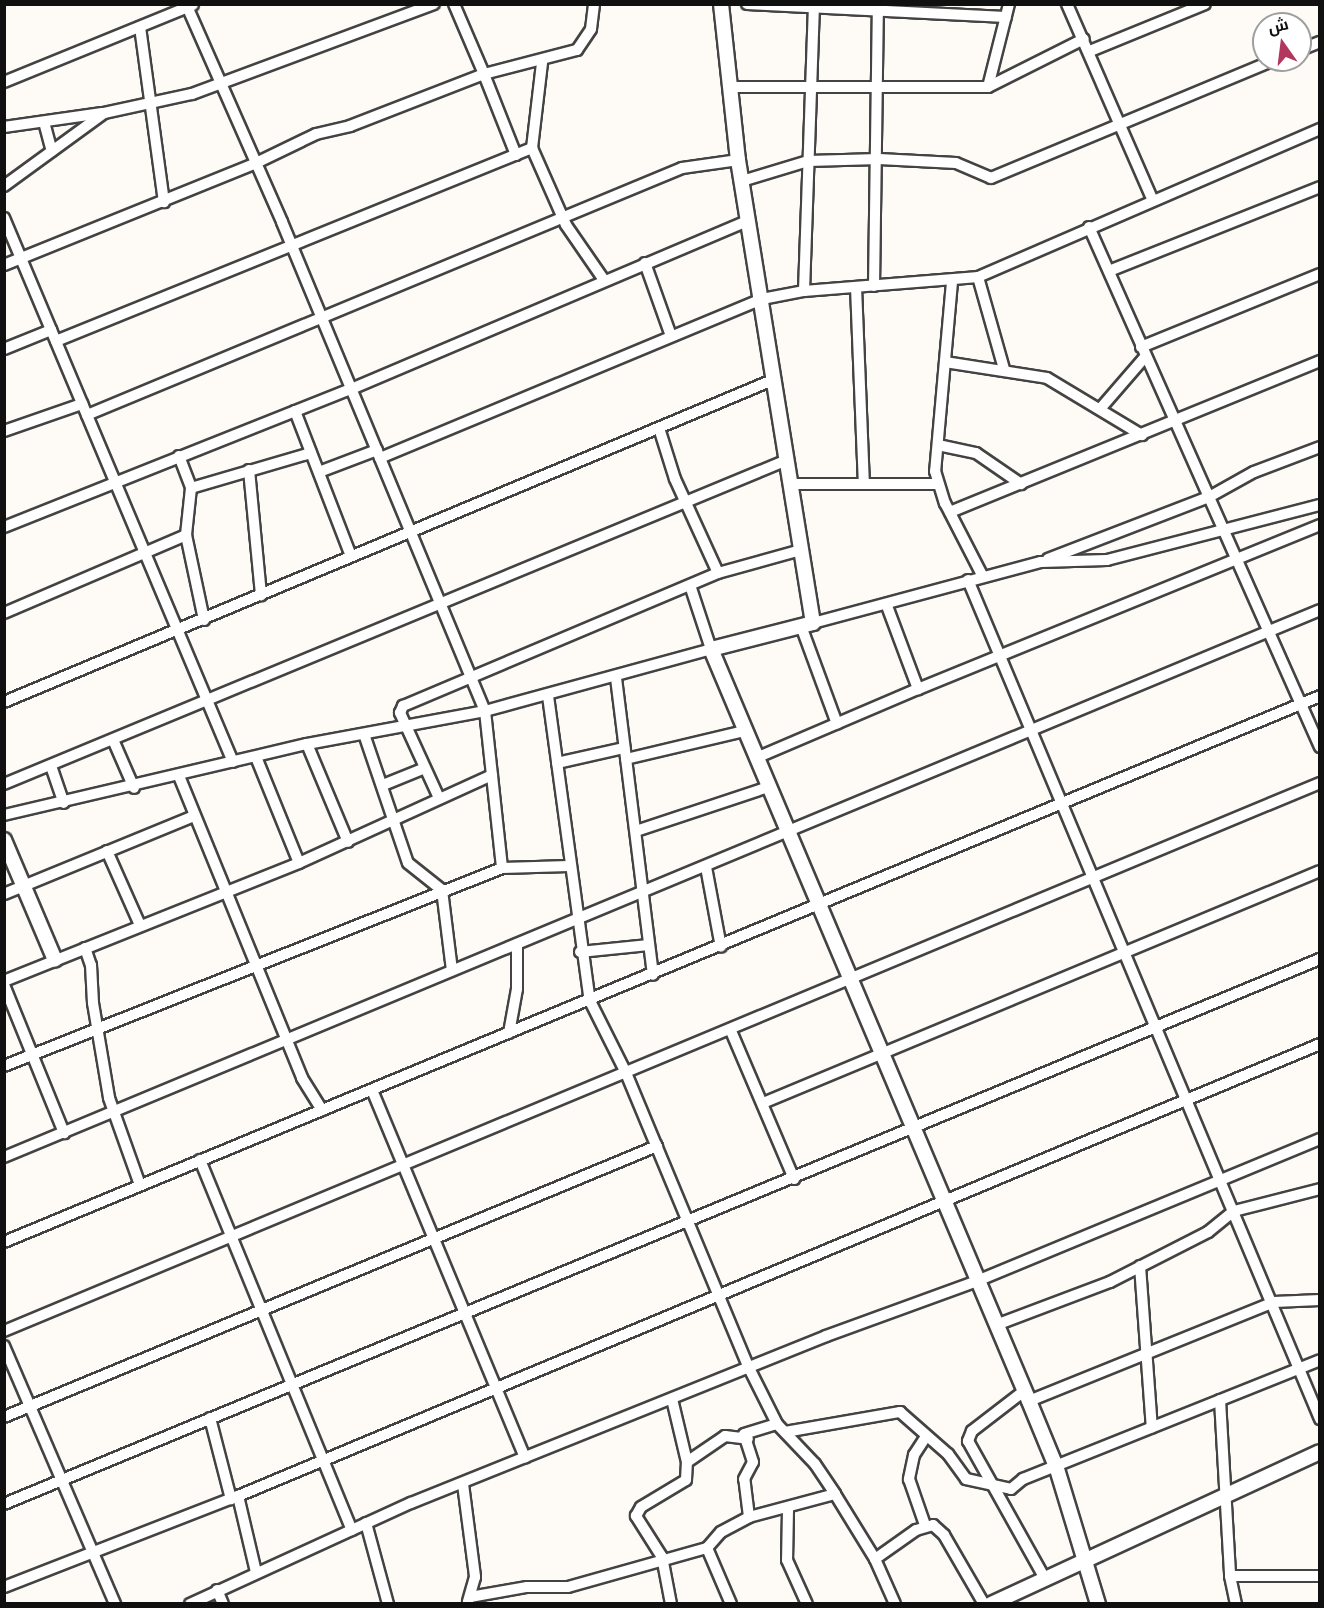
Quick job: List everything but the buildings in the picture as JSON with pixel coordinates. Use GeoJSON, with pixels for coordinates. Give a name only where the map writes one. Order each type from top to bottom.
{"type":"FeatureCollection","features":[{"type":"Feature","properties":{"kind":"street"},"geometry":{"type":"LineString","coordinates":[[4,128],[154,104],[220,85],[434,4]]}},
{"type":"Feature","properties":{"kind":"street"},"geometry":{"type":"LineString","coordinates":[[454,4],[516,155]]}},
{"type":"Feature","properties":{"kind":"street"},"geometry":{"type":"LineString","coordinates":[[4,265],[254,165],[316,134],[350,126],[484,74],[542,63],[577,50],[586,42],[594,4]]}},
{"type":"Feature","properties":{"kind":"street"},"geometry":{"type":"LineString","coordinates":[[721,4],[738,160],[801,550],[807,624],[837,723]]}},
{"type":"Feature","properties":{"kind":"street"},"geometry":{"type":"LineString","coordinates":[[747,4],[878,8],[1006,18]]}},
{"type":"Feature","properties":{"kind":"street"},"geometry":{"type":"LineString","coordinates":[[988,87],[1009,4]]}},
{"type":"Feature","properties":{"kind":"street"},"geometry":{"type":"LineString","coordinates":[[1067,4],[1090,51],[1152,200]]}},
{"type":"Feature","properties":{"kind":"street"},"geometry":{"type":"LineString","coordinates":[[1090,51],[1205,4]]}},
{"type":"Feature","properties":{"kind":"street"},"geometry":{"type":"LineString","coordinates":[[4,82],[189,5],[220,85],[291,246],[349,390],[379,454],[485,711],[502,868]]}},
{"type":"Feature","properties":{"kind":"street"},"geometry":{"type":"LineString","coordinates":[[804,291],[814,6]]}},
{"type":"Feature","properties":{"kind":"street"},"geometry":{"type":"LineString","coordinates":[[874,286],[879,159],[878,8]]}},
{"type":"Feature","properties":{"kind":"street"},"geometry":{"type":"LineString","coordinates":[[140,27],[154,104],[164,202]]}},
{"type":"Feature","properties":{"kind":"street"},"geometry":{"type":"LineString","coordinates":[[729,87],[811,85],[988,87],[1084,39]]}},
{"type":"Feature","properties":{"kind":"street"},"geometry":{"type":"LineString","coordinates":[[542,63],[532,148],[563,219],[604,280]]}},
{"type":"Feature","properties":{"kind":"street"},"geometry":{"type":"LineString","coordinates":[[742,181],[808,161],[879,159],[956,162],[991,178],[1252,69]]}},
{"type":"Feature","properties":{"kind":"street"},"geometry":{"type":"LineString","coordinates":[[4,186],[104,113]]}},
{"type":"Feature","properties":{"kind":"street"},"geometry":{"type":"LineString","coordinates":[[44,122],[52,151]]}},
{"type":"Feature","properties":{"kind":"street"},"geometry":{"type":"LineString","coordinates":[[319,472],[379,454],[762,299],[804,291],[952,282],[978,277],[1317,130],[1320,142]]}},
{"type":"Feature","properties":{"kind":"street"},"geometry":{"type":"LineString","coordinates":[[56,341],[532,148]]}},
{"type":"Feature","properties":{"kind":"street"},"geometry":{"type":"LineString","coordinates":[[87,415],[320,316],[563,219],[682,168],[738,160]]}},
{"type":"Feature","properties":{"kind":"street"},"geometry":{"type":"LineString","coordinates":[[1109,272],[1320,187]]}},
{"type":"Feature","properties":{"kind":"street"},"geometry":{"type":"LineString","coordinates":[[4,218],[233,762]]}},
{"type":"Feature","properties":{"kind":"street"},"geometry":{"type":"LineString","coordinates":[[4,527],[114,481],[349,390],[604,280],[748,221]]}},
{"type":"Feature","properties":{"kind":"street"},"geometry":{"type":"LineString","coordinates":[[1089,227],[1224,532],[1271,631],[1320,747]]}},
{"type":"Feature","properties":{"kind":"street"},"geometry":{"type":"LineString","coordinates":[[645,263],[671,336]]}},
{"type":"Feature","properties":{"kind":"street"},"geometry":{"type":"LineString","coordinates":[[1100,409],[1143,352],[1320,274]]}},
{"type":"Feature","properties":{"kind":"street"},"geometry":{"type":"LineString","coordinates":[[978,277],[1004,369]]}},
{"type":"Feature","properties":{"kind":"street"},"geometry":{"type":"LineString","coordinates":[[952,282],[938,445],[937,484],[983,577]]}},
{"type":"Feature","properties":{"kind":"street"},"geometry":{"type":"LineString","coordinates":[[856,287],[864,482]]}},
{"type":"Feature","properties":{"kind":"street"},"geometry":{"type":"LineString","coordinates":[[4,350],[51,330]]}},
{"type":"Feature","properties":{"kind":"street"},"geometry":{"type":"LineString","coordinates":[[950,512],[1320,361]]}},
{"type":"Feature","properties":{"kind":"street"},"geometry":{"type":"LineString","coordinates":[[945,362],[1004,369],[1047,378],[1142,435]]}},
{"type":"Feature","properties":{"kind":"street"},"geometry":{"type":"LineString","coordinates":[[4,702],[775,379]]}},
{"type":"Feature","properties":{"kind":"street"},"geometry":{"type":"LineString","coordinates":[[4,431],[82,404]]}},
{"type":"Feature","properties":{"kind":"street"},"geometry":{"type":"LineString","coordinates":[[295,411],[351,556]]}},
{"type":"Feature","properties":{"kind":"street"},"geometry":{"type":"LineString","coordinates":[[659,428],[685,502],[718,573]]}},
{"type":"Feature","properties":{"kind":"street"},"geometry":{"type":"LineString","coordinates":[[938,445],[976,453],[1021,484]]}},
{"type":"Feature","properties":{"kind":"street"},"geometry":{"type":"LineString","coordinates":[[4,815],[134,788],[307,744],[485,711],[616,678],[711,649],[887,606],[968,580],[1041,562],[1209,497],[1254,472],[1320,447]]}},
{"type":"Feature","properties":{"kind":"street"},"geometry":{"type":"LineString","coordinates":[[191,488],[311,453]]}},
{"type":"Feature","properties":{"kind":"street"},"geometry":{"type":"LineString","coordinates":[[179,456],[191,488],[186,535],[204,620]]}},
{"type":"Feature","properties":{"kind":"street"},"geometry":{"type":"LineString","coordinates":[[4,784],[208,704],[787,460]]}},
{"type":"Feature","properties":{"kind":"street"},"geometry":{"type":"LineString","coordinates":[[249,470],[261,596]]}},
{"type":"Feature","properties":{"kind":"street"},"geometry":{"type":"LineString","coordinates":[[791,484],[864,482],[937,484]]}},
{"type":"Feature","properties":{"kind":"street"},"geometry":{"type":"LineString","coordinates":[[1041,562],[1107,560],[1224,532],[1320,505]]}},
{"type":"Feature","properties":{"kind":"street"},"geometry":{"type":"LineString","coordinates":[[756,758],[1320,525]]}},
{"type":"Feature","properties":{"kind":"street"},"geometry":{"type":"LineString","coordinates":[[4,613],[186,535]]}},
{"type":"Feature","properties":{"kind":"street"},"geometry":{"type":"LineString","coordinates":[[439,798],[400,713],[403,706],[718,573],[801,550]]}},
{"type":"Feature","properties":{"kind":"street"},"geometry":{"type":"LineString","coordinates":[[968,580],[1184,1100],[1274,1302],[1320,1419]]}},
{"type":"Feature","properties":{"kind":"street"},"geometry":{"type":"LineString","coordinates":[[690,585],[711,649],[744,731],[1057,1469],[1098,1604]]}},
{"type":"Feature","properties":{"kind":"street"},"geometry":{"type":"LineString","coordinates":[[887,606],[918,690]]}},
{"type":"Feature","properties":{"kind":"street"},"geometry":{"type":"LineString","coordinates":[[4,1157],[452,970],[643,894],[1030,729],[1320,610]]}},
{"type":"Feature","properties":{"kind":"street"},"geometry":{"type":"LineString","coordinates":[[616,678],[652,975]]}},
{"type":"Feature","properties":{"kind":"street"},"geometry":{"type":"LineString","coordinates":[[548,696],[580,952],[590,1001],[626,1073],[749,1368],[781,1428],[835,1494],[875,1558],[895,1604]]}},
{"type":"Feature","properties":{"kind":"street"},"geometry":{"type":"LineString","coordinates":[[4,1242],[820,907],[1320,696]]}},
{"type":"Feature","properties":{"kind":"street"},"geometry":{"type":"LineString","coordinates":[[557,763],[744,731]]}},
{"type":"Feature","properties":{"kind":"street"},"geometry":{"type":"LineString","coordinates":[[364,734],[408,863],[442,890],[452,970]]}},
{"type":"Feature","properties":{"kind":"street"},"geometry":{"type":"LineString","coordinates":[[114,742],[134,788]]}},
{"type":"Feature","properties":{"kind":"street"},"geometry":{"type":"LineString","coordinates":[[307,744],[348,842]]}},
{"type":"Feature","properties":{"kind":"street"},"geometry":{"type":"LineString","coordinates":[[256,757],[299,863]]}},
{"type":"Feature","properties":{"kind":"street"},"geometry":{"type":"LineString","coordinates":[[51,766],[64,803]]}},
{"type":"Feature","properties":{"kind":"street"},"geometry":{"type":"LineString","coordinates":[[383,785],[425,768]]}},
{"type":"Feature","properties":{"kind":"street"},"geometry":{"type":"LineString","coordinates":[[64,1133],[4,983],[140,925],[299,863],[492,775]]}},
{"type":"Feature","properties":{"kind":"street"},"geometry":{"type":"LineString","coordinates":[[179,776],[285,1039],[302,1078],[322,1110]]}},
{"type":"Feature","properties":{"kind":"street"},"geometry":{"type":"LineString","coordinates":[[4,1331],[730,1031],[1320,783]]}},
{"type":"Feature","properties":{"kind":"street"},"geometry":{"type":"LineString","coordinates":[[636,831],[768,787]]}},
{"type":"Feature","properties":{"kind":"street"},"geometry":{"type":"LineString","coordinates":[[4,894],[194,816]]}},
{"type":"Feature","properties":{"kind":"street"},"geometry":{"type":"LineString","coordinates":[[4,840],[55,960]]}},
{"type":"Feature","properties":{"kind":"street"},"geometry":{"type":"LineString","coordinates":[[107,851],[140,925]]}},
{"type":"Feature","properties":{"kind":"street"},"geometry":{"type":"LineString","coordinates":[[4,1066],[502,868],[569,866]]}},
{"type":"Feature","properties":{"kind":"street"},"geometry":{"type":"LineString","coordinates":[[706,867],[722,947]]}},
{"type":"Feature","properties":{"kind":"street"},"geometry":{"type":"LineString","coordinates":[[763,1103],[881,1056],[1320,871]]}},
{"type":"Feature","properties":{"kind":"street"},"geometry":{"type":"LineString","coordinates":[[509,1033],[517,989],[517,944]]}},
{"type":"Feature","properties":{"kind":"street"},"geometry":{"type":"LineString","coordinates":[[580,952],[649,945]]}},
{"type":"Feature","properties":{"kind":"street"},"geometry":{"type":"LineString","coordinates":[[85,948],[92,964],[98,1030],[113,1112],[141,1185]]}},
{"type":"Feature","properties":{"kind":"street"},"geometry":{"type":"LineString","coordinates":[[4,1504],[293,1383],[466,1316],[1320,959]]}},
{"type":"Feature","properties":{"kind":"street"},"geometry":{"type":"LineString","coordinates":[[730,1031],[794,1179]]}},
{"type":"Feature","properties":{"kind":"street"},"geometry":{"type":"LineString","coordinates":[[4,1587],[91,1551],[235,1498],[1320,1044]]}},
{"type":"Feature","properties":{"kind":"street"},"geometry":{"type":"LineString","coordinates":[[372,1090],[494,1388],[525,1457]]}},
{"type":"Feature","properties":{"kind":"street"},"geometry":{"type":"LineString","coordinates":[[190,1604],[256,1572],[525,1457],[977,1281],[1320,1138]]}},
{"type":"Feature","properties":{"kind":"street"},"geometry":{"type":"LineString","coordinates":[[4,1417],[265,1311],[657,1146]]}},
{"type":"Feature","properties":{"kind":"street"},"geometry":{"type":"LineString","coordinates":[[200,1160],[231,1238],[265,1311],[352,1530]]}},
{"type":"Feature","properties":{"kind":"street"},"geometry":{"type":"LineString","coordinates":[[996,1325],[1140,1266],[1208,1232],[1234,1211],[1320,1190]]}},
{"type":"Feature","properties":{"kind":"street"},"geometry":{"type":"LineString","coordinates":[[1140,1266],[1152,1428]]}},
{"type":"Feature","properties":{"kind":"street"},"geometry":{"type":"LineString","coordinates":[[1045,1579],[993,1488],[968,1436],[1027,1396],[1145,1354],[1274,1302],[1320,1300]]}},
{"type":"Feature","properties":{"kind":"street"},"geometry":{"type":"LineString","coordinates":[[4,1346],[115,1604]]}},
{"type":"Feature","properties":{"kind":"street"},"geometry":{"type":"LineString","coordinates":[[749,1517],[744,1479],[753,1462],[747,1432],[898,1411],[925,1438],[948,1454],[966,1479],[993,1488],[1011,1489],[1023,1479],[1057,1469],[1320,1360]]}},
{"type":"Feature","properties":{"kind":"street"},"geometry":{"type":"LineString","coordinates":[[671,1604],[662,1557],[636,1516],[641,1507],[685,1482],[687,1462],[672,1399]]}},
{"type":"Feature","properties":{"kind":"street"},"geometry":{"type":"LineString","coordinates":[[1220,1400],[1229,1494],[1230,1576],[1236,1604]]}},
{"type":"Feature","properties":{"kind":"street"},"geometry":{"type":"LineString","coordinates":[[210,1418],[256,1572]]}},
{"type":"Feature","properties":{"kind":"street"},"geometry":{"type":"LineString","coordinates":[[687,1462],[725,1436],[748,1439]]}},
{"type":"Feature","properties":{"kind":"street"},"geometry":{"type":"LineString","coordinates":[[925,1438],[914,1455],[909,1479],[925,1525]]}},
{"type":"Feature","properties":{"kind":"street"},"geometry":{"type":"LineString","coordinates":[[991,1604],[1320,1452]]}},
{"type":"Feature","properties":{"kind":"street"},"geometry":{"type":"LineString","coordinates":[[463,1484],[475,1577],[469,1600],[527,1587],[568,1587],[662,1557],[708,1548],[721,1532],[749,1517],[788,1510],[795,1504],[835,1494]]}},
{"type":"Feature","properties":{"kind":"street"},"geometry":{"type":"LineString","coordinates":[[788,1510],[787,1560],[807,1604]]}},
{"type":"Feature","properties":{"kind":"street"},"geometry":{"type":"LineString","coordinates":[[366,1524],[388,1604]]}},
{"type":"Feature","properties":{"kind":"street"},"geometry":{"type":"LineString","coordinates":[[875,1558],[925,1525],[933,1525],[944,1535],[984,1604]]}},
{"type":"Feature","properties":{"kind":"street"},"geometry":{"type":"LineString","coordinates":[[708,1548],[731,1604]]}},
{"type":"Feature","properties":{"kind":"street"},"geometry":{"type":"LineString","coordinates":[[1230,1576],[1320,1576]]}},
{"type":"Feature","properties":{"kind":"street"},"geometry":{"type":"LineString","coordinates":[[216,1590],[223,1604]]}}]}
